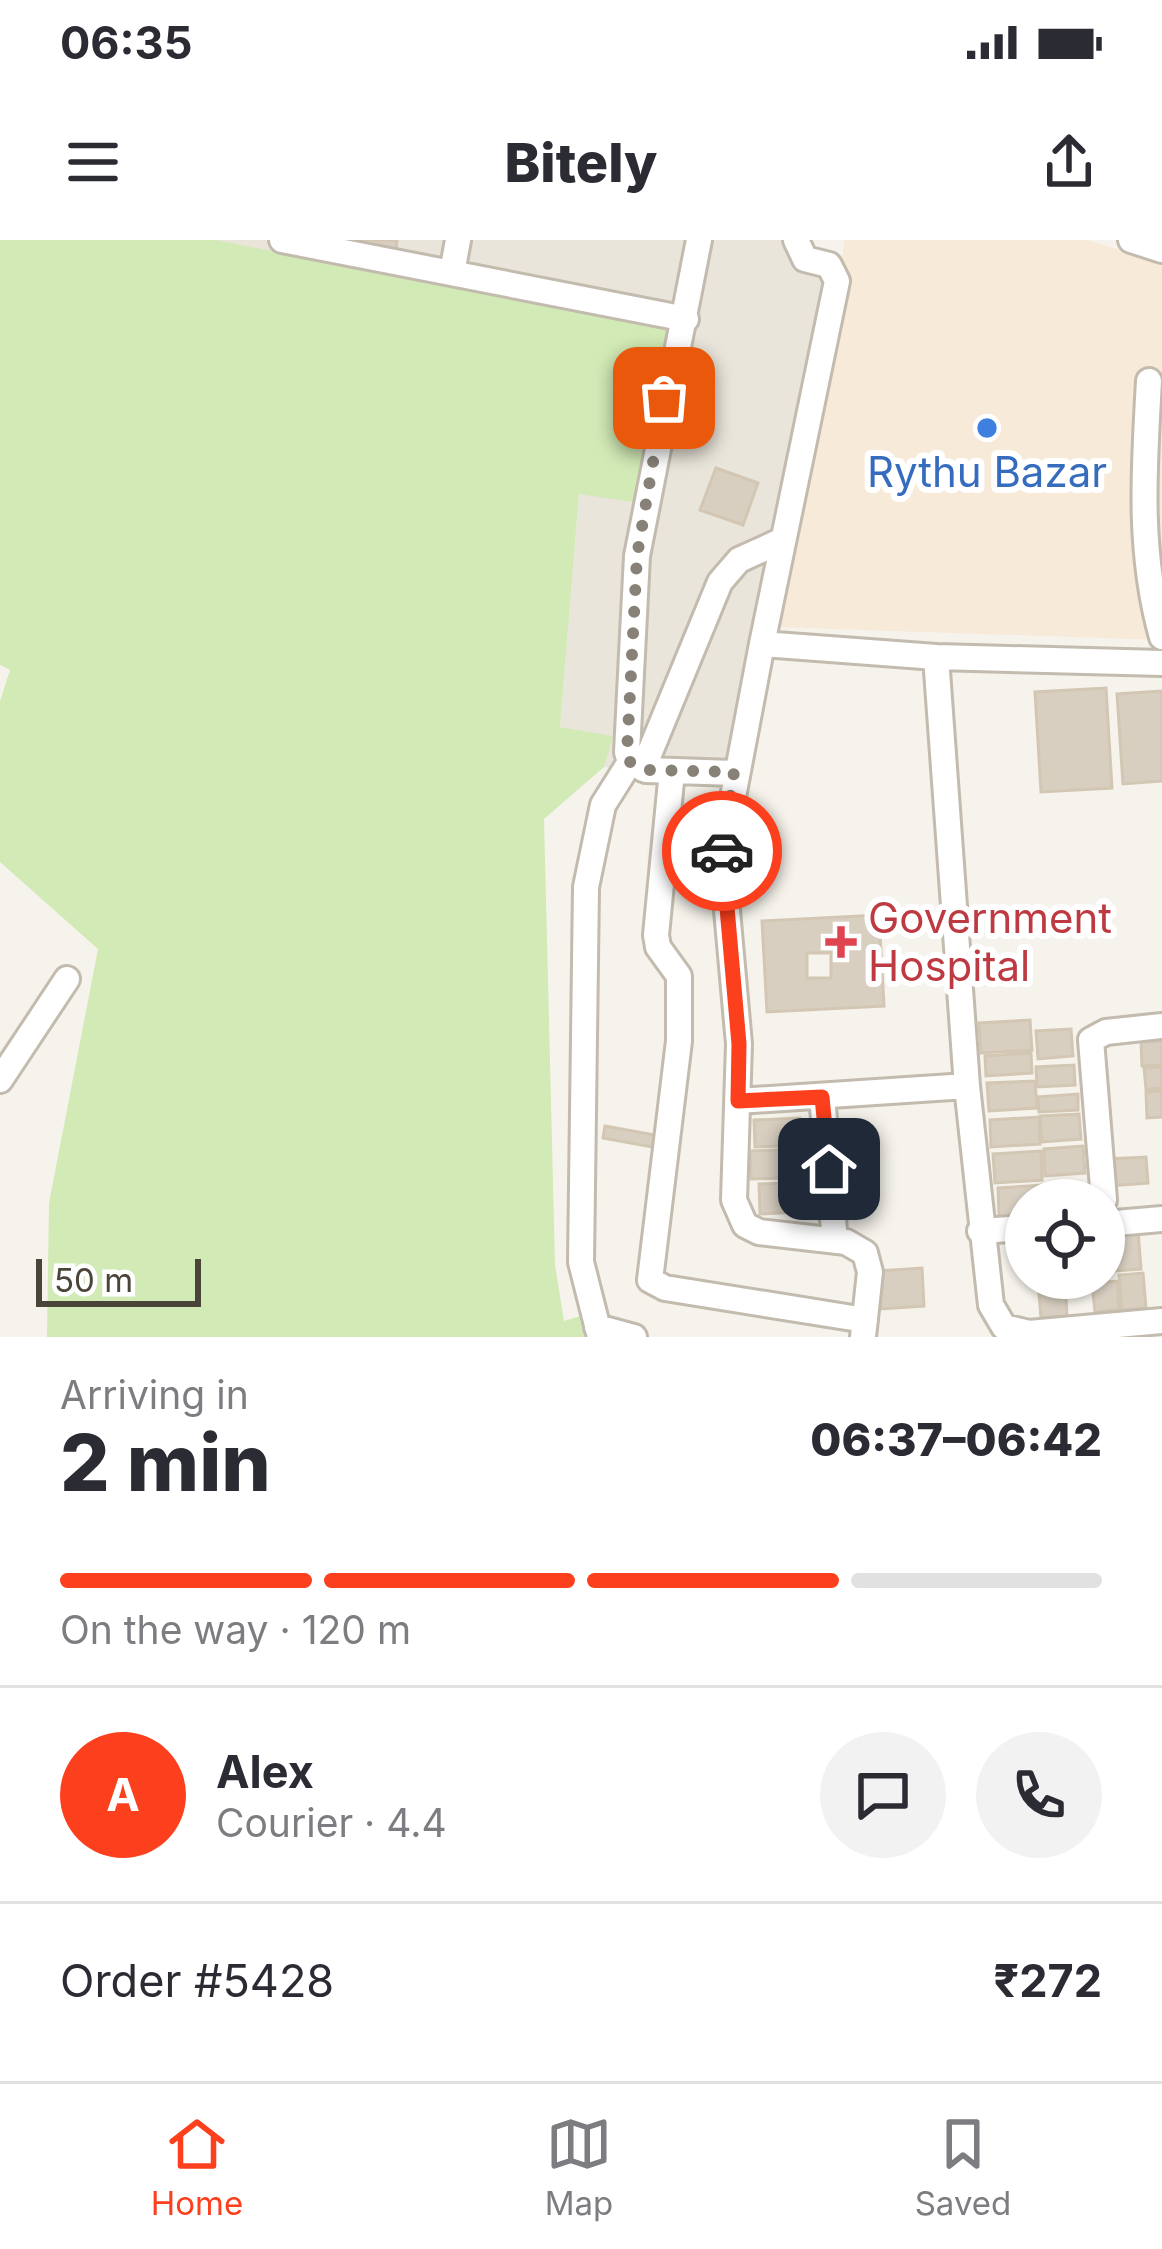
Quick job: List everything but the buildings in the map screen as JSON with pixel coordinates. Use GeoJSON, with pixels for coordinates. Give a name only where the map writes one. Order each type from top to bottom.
{"type":"FeatureCollection","features":[{"type":"Feature","properties":{"kind":"street"},"geometry":{"type":"LineString","coordinates":[[282,240],[686,319]]}},
{"type":"Feature","properties":{"kind":"street"},"geometry":{"type":"LineString","coordinates":[[452,273],[458,240]]}},
{"type":"Feature","properties":{"kind":"street"},"geometry":{"type":"LineString","coordinates":[[636,765],[637,556],[664,398],[686,319],[699,240]]}},
{"type":"Feature","properties":{"kind":"street"},"geometry":{"type":"LineString","coordinates":[[672,772],[656,934],[658,947],[679,976],[680,1041],[650,1280],[665,1288],[864,1329],[869,1262],[857,1246],[759,1232],[737,1215],[739,1044],[722,877],[734,772],[837,281],[829,265],[805,259],[796,240]]}},
{"type":"Feature","properties":{"kind":"street"},"geometry":{"type":"LineString","coordinates":[[1131,240],[1162,250]]}},
{"type":"Feature","properties":{"kind":"street"},"geometry":{"type":"LineString","coordinates":[[1149,381],[1144,536],[1146,573],[1162,637]]}},
{"type":"Feature","properties":{"kind":"street"},"geometry":{"type":"LineString","coordinates":[[634,1337],[598,1332],[580,1262],[586,887],[603,805],[636,765],[720,582],[739,560],[783,540]]}},
{"type":"Feature","properties":{"kind":"street"},"geometry":{"type":"LineString","coordinates":[[762,644],[936,657],[1162,663]]}},
{"type":"Feature","properties":{"kind":"street"},"geometry":{"type":"LineString","coordinates":[[936,657],[967,1086],[991,1305],[1004,1327],[1029,1333],[1162,1322]]}},
{"type":"Feature","properties":{"kind":"street"},"geometry":{"type":"LineString","coordinates":[[636,765],[672,772],[734,772]]}},
{"type":"Feature","properties":{"kind":"street"},"geometry":{"type":"LineString","coordinates":[[0,1080],[67,979]]}},
{"type":"Feature","properties":{"kind":"street"},"geometry":{"type":"LineString","coordinates":[[1101,1179],[1091,1040],[1106,1031],[1162,1026]]}},
{"type":"Feature","properties":{"kind":"street"},"geometry":{"type":"LineString","coordinates":[[738,1101],[967,1086]]}},
{"type":"Feature","properties":{"kind":"street"},"geometry":{"type":"LineString","coordinates":[[822,1097],[836,1241]]}},
{"type":"Feature","properties":{"kind":"street"},"geometry":{"type":"LineString","coordinates":[[1125,1215],[1162,1219]]}},
{"type":"Feature","properties":{"kind":"street"},"geometry":{"type":"LineString","coordinates":[[980,1231],[1005,1229]]}},
{"type":"Feature","properties":{"kind":"shaded area"},"geometry":{"type":"Polygon","coordinates":[[[216,240],[786,240],[844,259],[744,786],[604,767],[612,736],[560,727],[579,493],[633,502],[216,240]]]}},
{"type":"Feature","properties":{"kind":"shaded area","name":"Rythu Bazar"},"geometry":{"type":"Polygon","coordinates":[[[845,240],[1087,240],[1162,263],[1162,640],[773,627],[845,240]]]}},
{"type":"Feature","properties":{"kind":"green space"},"geometry":{"type":"Polygon","coordinates":[[[0,240],[216,240],[667,330],[633,502],[579,494],[560,727],[613,736],[604,767],[544,819],[555,1265],[564,1321],[584,1315],[588,1337],[47,1337],[49,1203],[98,949],[0,862],[0,701],[10,670],[0,665],[0,240]]]}},
{"type":"Feature","properties":{"kind":"way so far"},"geometry":{"type":"LineString","coordinates":[[664,398],[637,556],[627,752],[630,762],[646,770],[734,772],[722,851]]}},
{"type":"Feature","properties":{"kind":"place","name":"Rythu Bazar"},"geometry":{"type":"Point","coordinates":[987,428]}},
{"type":"Feature","properties":{"kind":"place","name":"Government Hospital"},"geometry":{"type":"Point","coordinates":[841,942]}},
{"type":"Feature","properties":{"kind":"route"},"geometry":{"type":"LineString","coordinates":[[722,851],[722,898],[739,1044],[738,1101],[822,1097],[829,1169]]}}]}
